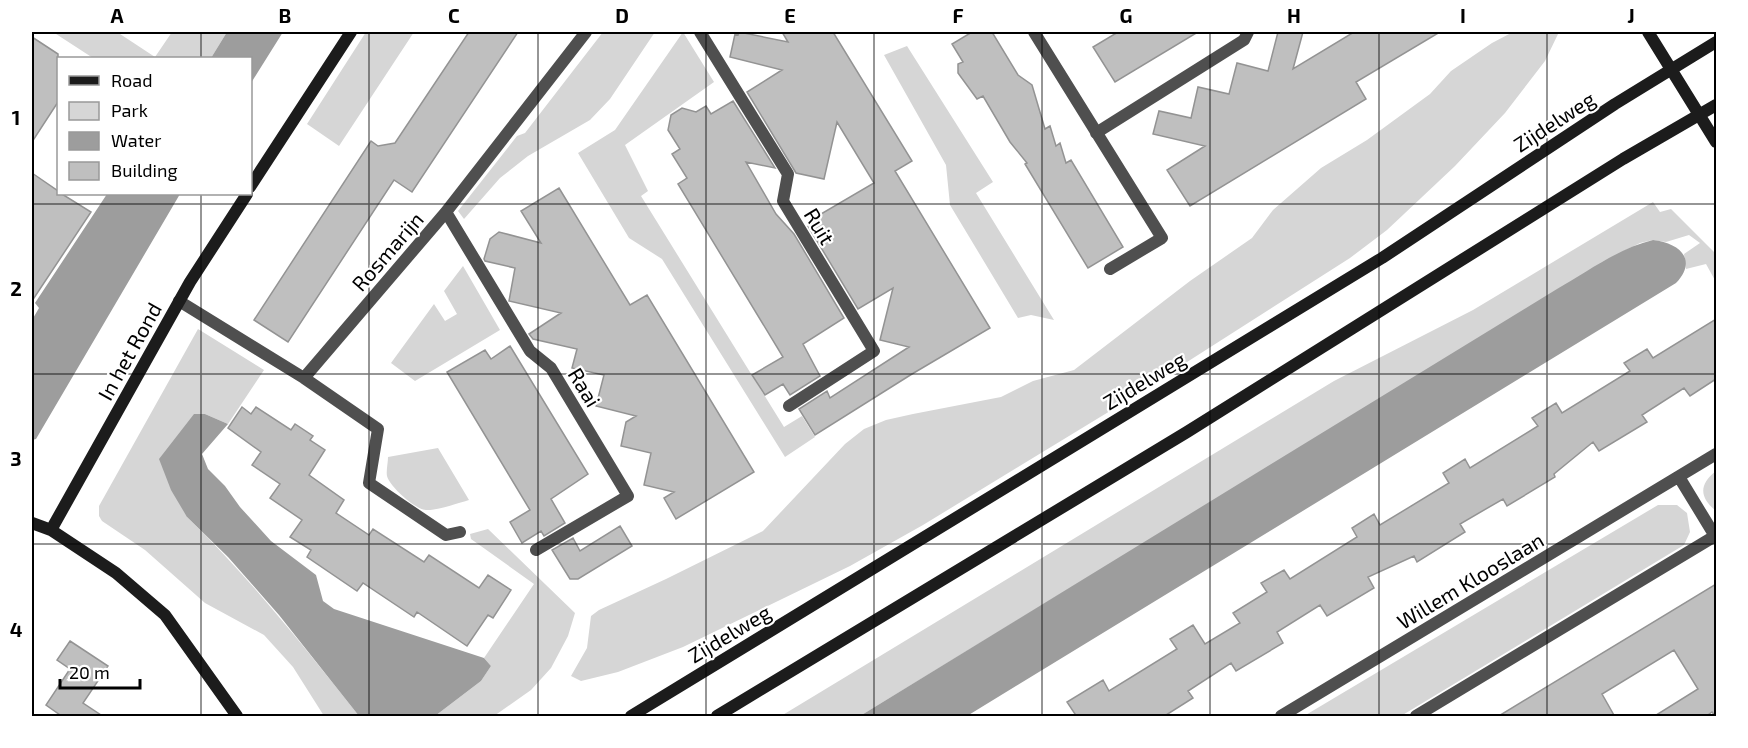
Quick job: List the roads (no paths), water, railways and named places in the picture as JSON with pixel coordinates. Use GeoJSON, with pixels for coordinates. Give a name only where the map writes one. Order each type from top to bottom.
{"type":"FeatureCollection","features":[{"type":"Feature","properties":{"kind":"main road"},"geometry":{"type":"LineString","coordinates":[[252,184],[351,32]]}},
{"type":"Feature","properties":{"kind":"main road"},"geometry":{"type":"LineString","coordinates":[[1648,32],[1716,142]]}},
{"type":"Feature","properties":{"kind":"main road","name":"Zijdelweg"},"geometry":{"type":"LineString","coordinates":[[631,717],[1382,258],[1716,42]]}},
{"type":"Feature","properties":{"kind":"main road"},"geometry":{"type":"LineString","coordinates":[[717,717],[1177,438],[1613,165],[1716,105]]}},
{"type":"Feature","properties":{"kind":"main road","name":"In het Rond"},"geometry":{"type":"LineString","coordinates":[[51,530],[179,302],[245,195]]}},
{"type":"Feature","properties":{"kind":"main road"},"geometry":{"type":"LineString","coordinates":[[32,523],[51,530],[116,573],[165,615],[237,717]]}},
{"type":"Feature","properties":{"kind":"street","name":"Rosmarijn"},"geometry":{"type":"LineString","coordinates":[[304,378],[446,213],[586,32]]}},
{"type":"Feature","properties":{"kind":"street","name":"Ruit"},"geometry":{"type":"LineString","coordinates":[[700,32],[788,174],[783,201],[873,351],[789,406]]}},
{"type":"Feature","properties":{"kind":"street"},"geometry":{"type":"LineString","coordinates":[[1034,32],[1162,238],[1110,269]]}},
{"type":"Feature","properties":{"kind":"street"},"geometry":{"type":"LineString","coordinates":[[1096,133],[1245,40],[1248,32]]}},
{"type":"Feature","properties":{"kind":"street","name":"Raai"},"geometry":{"type":"LineString","coordinates":[[446,213],[530,351],[551,368],[628,496],[536,550]]}},
{"type":"Feature","properties":{"kind":"street"},"geometry":{"type":"LineString","coordinates":[[179,302],[304,378],[378,429],[369,483],[446,535],[460,532]]}},
{"type":"Feature","properties":{"kind":"street","name":"Willem Klooslaan"},"geometry":{"type":"LineString","coordinates":[[1281,717],[1716,454]]}},
{"type":"Feature","properties":{"kind":"street"},"geometry":{"type":"LineString","coordinates":[[1416,717],[1716,536],[1679,477]]}},
{"type":"Feature","properties":{"kind":"water"},"geometry":{"type":"Polygon","coordinates":[[[227,32],[283,32],[252,81],[252,57],[212,57],[227,32]]]}},
{"type":"Feature","properties":{"kind":"water"},"geometry":{"type":"Polygon","coordinates":[[[106,195],[179,195],[36,439],[32,440],[32,320],[39,308],[35,303],[106,195]]]}},
{"type":"Feature","properties":{"kind":"water"},"geometry":{"type":"Polygon","coordinates":[[[1653,240],[1671,245],[1683,254],[1686,260],[1685,267],[1676,283],[967,716],[860,716],[1592,268],[1628,249],[1653,240]]]}},
{"type":"Feature","properties":{"kind":"water"},"geometry":{"type":"Polygon","coordinates":[[[194,414],[205,414],[228,424],[202,454],[208,469],[271,541],[316,575],[323,601],[334,609],[484,658],[491,666],[481,681],[435,716],[359,716],[279,615],[228,557],[187,517],[171,490],[159,459],[194,414]]]}}]}
